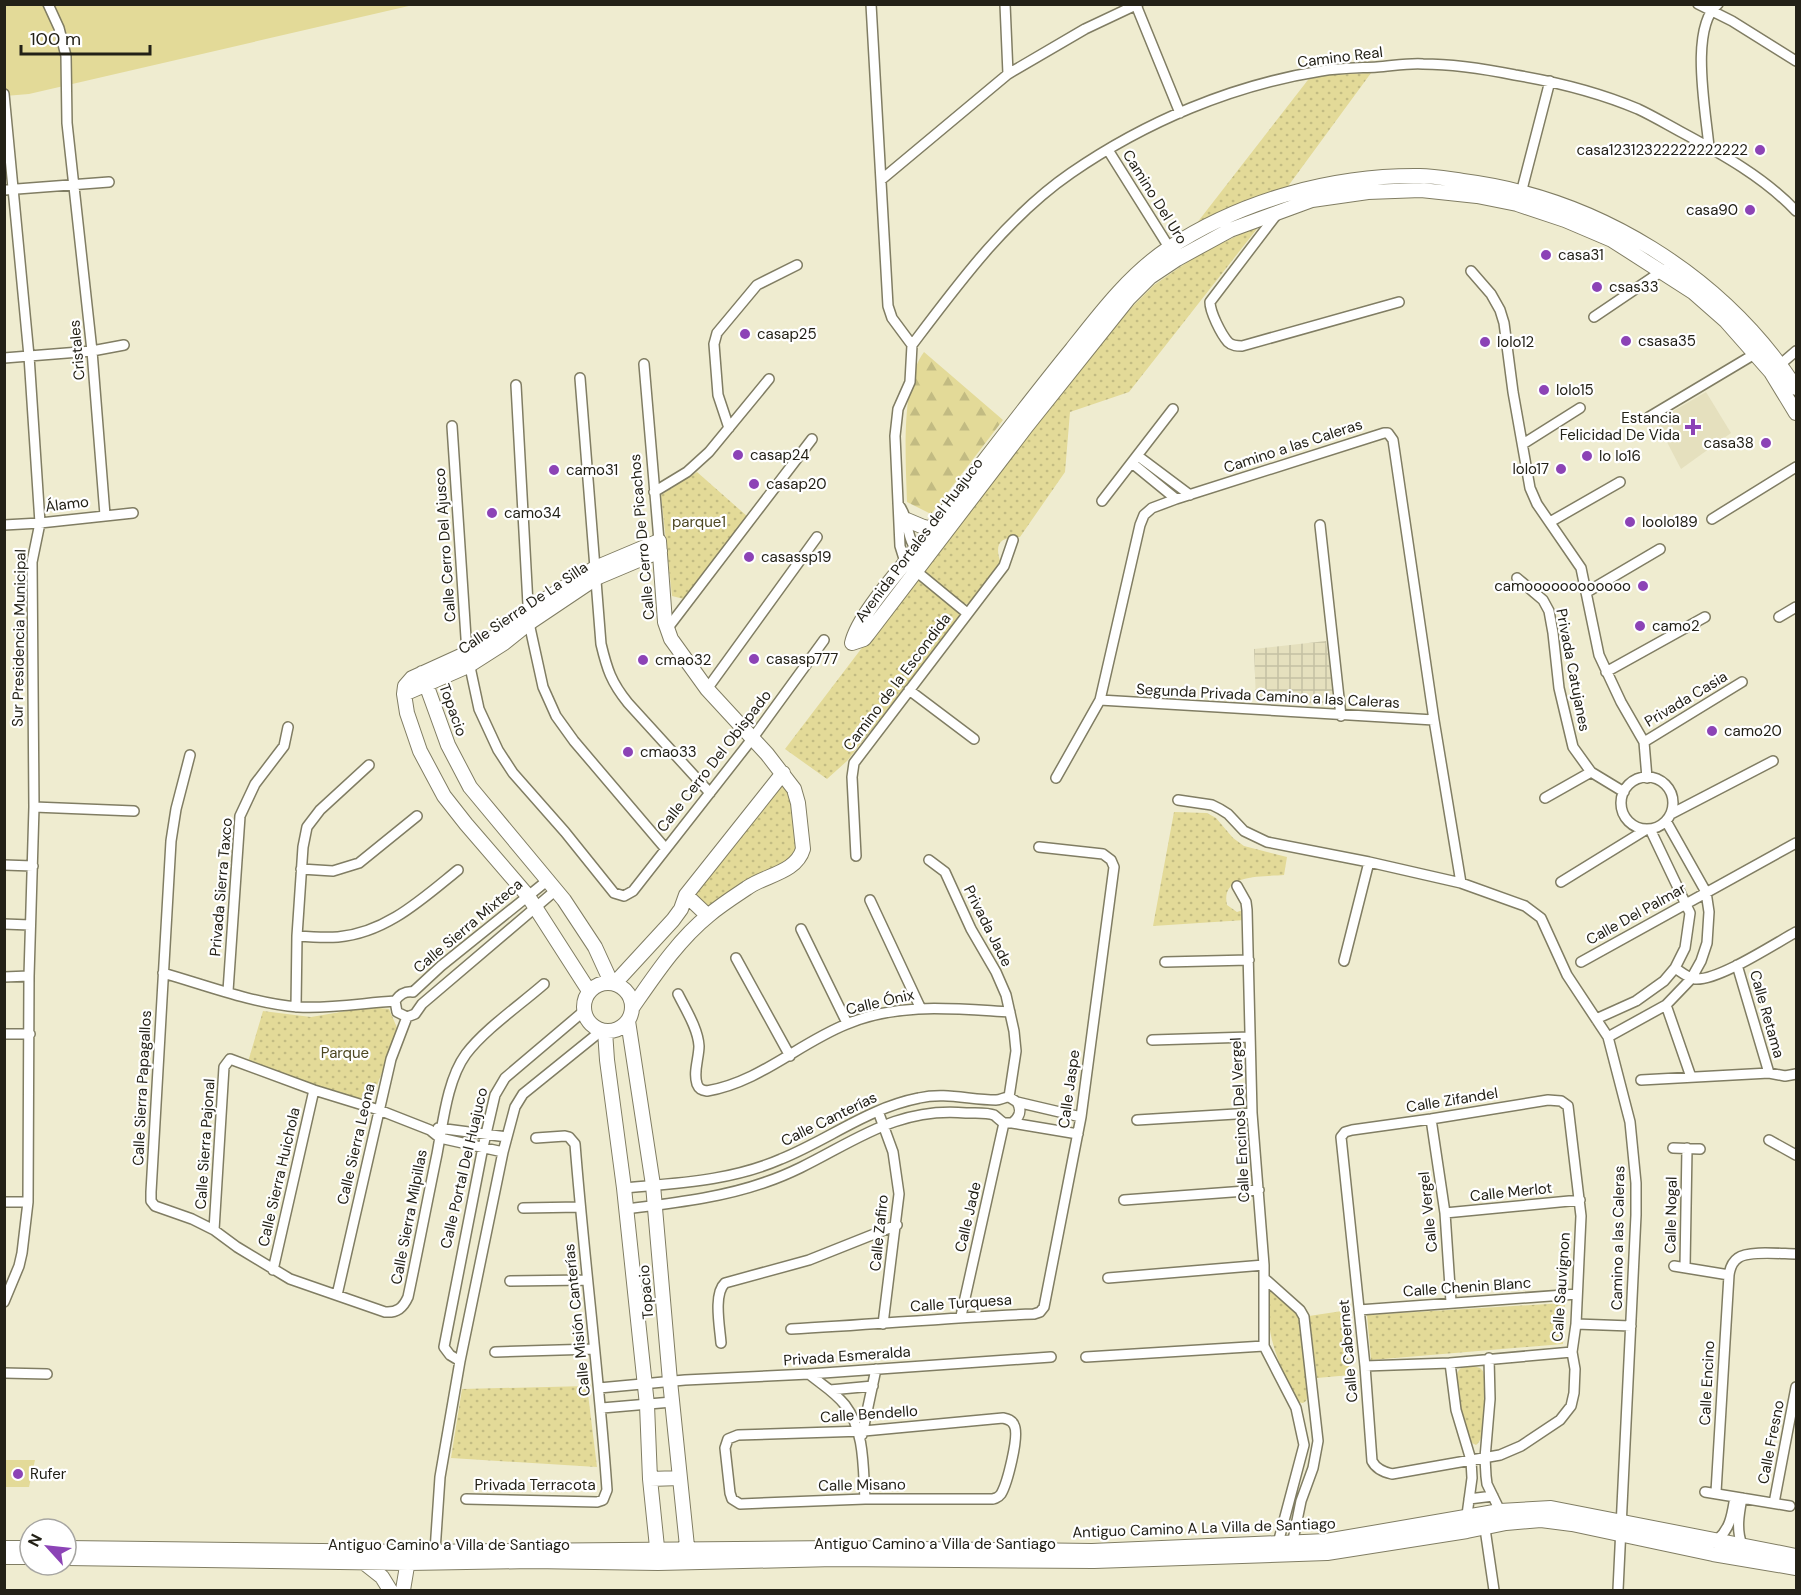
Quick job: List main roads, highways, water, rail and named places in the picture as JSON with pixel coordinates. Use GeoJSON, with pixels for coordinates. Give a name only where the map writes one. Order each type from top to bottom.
{"type":"FeatureCollection","features":[{"type":"Feature","properties":{"kind":"place","name":"casa12312322222222222"},"geometry":{"type":"Point","coordinates":[1760,150]}},
{"type":"Feature","properties":{"kind":"place","name":"casa90"},"geometry":{"type":"Point","coordinates":[1750,210]}},
{"type":"Feature","properties":{"kind":"place","name":"casa31"},"geometry":{"type":"Point","coordinates":[1546,255]}},
{"type":"Feature","properties":{"kind":"place","name":"csas33"},"geometry":{"type":"Point","coordinates":[1597,287]}},
{"type":"Feature","properties":{"kind":"place","name":"casap25"},"geometry":{"type":"Point","coordinates":[745,334]}},
{"type":"Feature","properties":{"kind":"place","name":"csasa35"},"geometry":{"type":"Point","coordinates":[1626,341]}},
{"type":"Feature","properties":{"kind":"place","name":"lolo12"},"geometry":{"type":"Point","coordinates":[1485,342]}},
{"type":"Feature","properties":{"kind":"place","name":"lolo15"},"geometry":{"type":"Point","coordinates":[1544,390]}},
{"type":"Feature","properties":{"kind":"place","name":"Estancia Felicidad De Vida"},"geometry":{"type":"Point","coordinates":[1693,427]}},
{"type":"Feature","properties":{"kind":"place","name":"casa38"},"geometry":{"type":"Point","coordinates":[1766,443]}},
{"type":"Feature","properties":{"kind":"place","name":"casap24"},"geometry":{"type":"Point","coordinates":[738,455]}},
{"type":"Feature","properties":{"kind":"place","name":"lo lo16"},"geometry":{"type":"Point","coordinates":[1587,456]}},
{"type":"Feature","properties":{"kind":"place","name":"lolo17"},"geometry":{"type":"Point","coordinates":[1561,469]}},
{"type":"Feature","properties":{"kind":"place","name":"camo31"},"geometry":{"type":"Point","coordinates":[554,470]}},
{"type":"Feature","properties":{"kind":"place","name":"casap20"},"geometry":{"type":"Point","coordinates":[754,484]}},
{"type":"Feature","properties":{"kind":"place","name":"camo34"},"geometry":{"type":"Point","coordinates":[492,513]}},
{"type":"Feature","properties":{"kind":"place","name":"loolo189"},"geometry":{"type":"Point","coordinates":[1630,522]}},
{"type":"Feature","properties":{"kind":"place","name":"casassp19"},"geometry":{"type":"Point","coordinates":[749,557]}},
{"type":"Feature","properties":{"kind":"place","name":"camoooooooooooo"},"geometry":{"type":"Point","coordinates":[1643,586]}},
{"type":"Feature","properties":{"kind":"place","name":"camo2"},"geometry":{"type":"Point","coordinates":[1640,626]}},
{"type":"Feature","properties":{"kind":"place","name":"casasp777"},"geometry":{"type":"Point","coordinates":[754,659]}},
{"type":"Feature","properties":{"kind":"place","name":"cmao32"},"geometry":{"type":"Point","coordinates":[643,660]}},
{"type":"Feature","properties":{"kind":"place","name":"camo20"},"geometry":{"type":"Point","coordinates":[1712,731]}},
{"type":"Feature","properties":{"kind":"place","name":"cmao33"},"geometry":{"type":"Point","coordinates":[628,752]}},
{"type":"Feature","properties":{"kind":"place","name":"Rufer"},"geometry":{"type":"Point","coordinates":[18,1474]}},
{"type":"Feature","properties":{"kind":"park label","name":"parque1"},"geometry":{"type":"Point","coordinates":[699,522]}},
{"type":"Feature","properties":{"kind":"park label","name":"Parque"},"geometry":{"type":"Point","coordinates":[345,1053]}}]}
